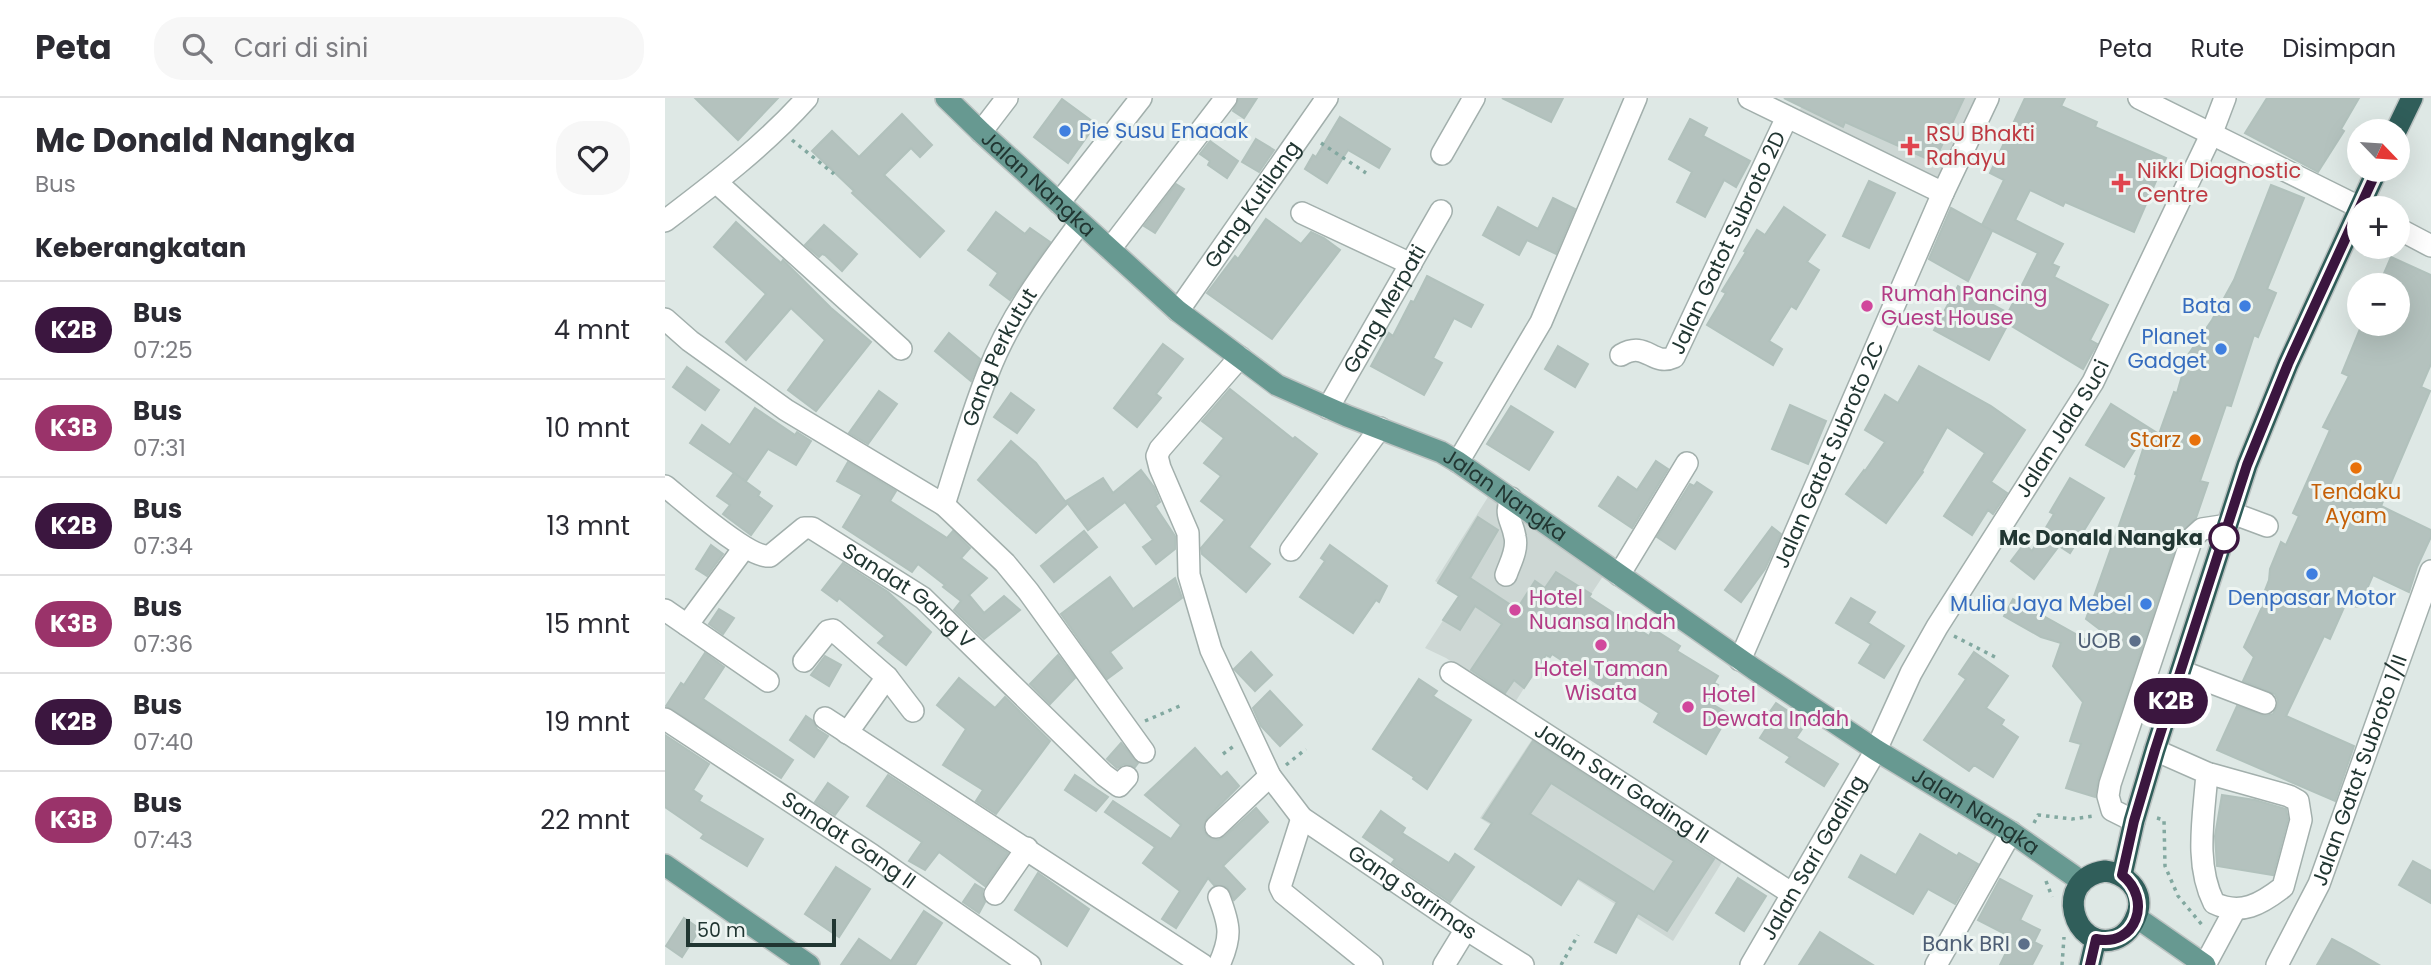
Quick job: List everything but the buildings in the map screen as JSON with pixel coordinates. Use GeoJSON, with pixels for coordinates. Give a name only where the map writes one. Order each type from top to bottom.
{"type":"FeatureCollection","features":[{"type":"Feature","properties":{"kind":"highway"},"geometry":{"type":"LineString","coordinates":[[2402,119],[2412,98]]}},
{"type":"Feature","properties":{"kind":"highway"},"geometry":{"type":"LineString","coordinates":[[2122,875],[2155,750],[2247,465],[2288,364],[2347,236]]}},
{"type":"Feature","properties":{"kind":"highway"},"geometry":{"type":"LineString","coordinates":[[2105,870],[2122,875],[2135,888],[2138,897],[2136,917],[2121,937],[2112,940],[2096,939],[2082,929],[2073,910],[2076,890],[2081,881],[2105,870]]}},
{"type":"Feature","properties":{"kind":"highway"},"geometry":{"type":"LineString","coordinates":[[2090,965],[2096,939]]}},
{"type":"Feature","properties":{"kind":"main road","name":"Jalan Nangka"},"geometry":{"type":"LineString","coordinates":[[946,98],[1178,311],[1277,385],[1441,452],[1458,462],[1740,660],[1876,750],[2011,832],[2081,881]]}},
{"type":"Feature","properties":{"kind":"main road"},"geometry":{"type":"LineString","coordinates":[[665,865],[809,965]]}},
{"type":"Feature","properties":{"kind":"main road"},"geometry":{"type":"LineString","coordinates":[[2136,917],[2200,961]]}},
{"type":"Feature","properties":{"kind":"street"},"geometry":{"type":"LineString","coordinates":[[665,221],[779,130],[807,98]]}},
{"type":"Feature","properties":{"kind":"street"},"geometry":{"type":"LineString","coordinates":[[981,132],[1007,98]]}},
{"type":"Feature","properties":{"kind":"street"},"geometry":{"type":"LineString","coordinates":[[1059,204],[1141,98]]}},
{"type":"Feature","properties":{"kind":"street"},"geometry":{"type":"LineString","coordinates":[[1109,249],[1226,98]]}},
{"type":"Feature","properties":{"kind":"street","name":"Gang Kutilang"},"geometry":{"type":"LineString","coordinates":[[1178,311],[1327,98]]}},
{"type":"Feature","properties":{"kind":"street"},"geometry":{"type":"LineString","coordinates":[[1442,154],[1474,98]]}},
{"type":"Feature","properties":{"kind":"street"},"geometry":{"type":"LineString","coordinates":[[1458,462],[1541,322],[1636,98]]}},
{"type":"Feature","properties":{"kind":"street","name":"Jalan Gatot Subroto 2D"},"geometry":{"type":"LineString","coordinates":[[1749,98],[1943,192]]}},
{"type":"Feature","properties":{"kind":"street","name":"Jalan Gatot Subroto 2C"},"geometry":{"type":"LineString","coordinates":[[1740,660],[1943,192],[1988,98]]}},
{"type":"Feature","properties":{"kind":"street"},"geometry":{"type":"LineString","coordinates":[[2139,98],[2347,202]]}},
{"type":"Feature","properties":{"kind":"street","name":"Jalan Jala Suci"},"geometry":{"type":"LineString","coordinates":[[1876,750],[1911,673],[1937,627],[2093,382],[2211,135],[2225,98]]}},
{"type":"Feature","properties":{"kind":"street","name":"Jalan Gatot Subroto 2D"},"geometry":{"type":"LineString","coordinates":[[1621,355],[1638,349],[1662,359],[1671,359],[1677,353],[1787,117]]}},
{"type":"Feature","properties":{"kind":"street"},"geometry":{"type":"LineString","coordinates":[[716,182],[901,349]]}},
{"type":"Feature","properties":{"kind":"street","name":"Gang Merpati"},"geometry":{"type":"LineString","coordinates":[[1328,408],[1441,211]]}},
{"type":"Feature","properties":{"kind":"street"},"geometry":{"type":"LineString","coordinates":[[1302,213],[1411,264]]}},
{"type":"Feature","properties":{"kind":"street","name":"Gang Perkutut"},"geometry":{"type":"LineString","coordinates":[[944,505],[988,372],[1016,315],[1080,223]]}},
{"type":"Feature","properties":{"kind":"street"},"geometry":{"type":"LineString","coordinates":[[2410,235],[2431,246]]}},
{"type":"Feature","properties":{"kind":"street"},"geometry":{"type":"LineString","coordinates":[[665,320],[786,410],[944,505],[1005,563],[1145,752]]}},
{"type":"Feature","properties":{"kind":"street","name":"Gang Sarimas"},"geometry":{"type":"LineString","coordinates":[[1240,357],[1160,449],[1157,456],[1188,533],[1189,575],[1211,650],[1270,776],[1302,818],[1466,929],[1500,959],[1523,965]]}},
{"type":"Feature","properties":{"kind":"street"},"geometry":{"type":"LineString","coordinates":[[1291,550],[1380,428]]}},
{"type":"Feature","properties":{"kind":"street"},"geometry":{"type":"LineString","coordinates":[[1619,575],[1687,463]]}},
{"type":"Feature","properties":{"kind":"street"},"geometry":{"type":"LineString","coordinates":[[665,486],[744,548],[687,625]]}},
{"type":"Feature","properties":{"kind":"street"},"geometry":{"type":"LineString","coordinates":[[1506,575],[1515,552],[1516,538],[1507,514],[1511,498]]}},
{"type":"Feature","properties":{"kind":"street"},"geometry":{"type":"LineString","coordinates":[[2136,816],[2112,810],[2108,796],[2192,538],[2202,529],[2230,519],[2267,526]]}},
{"type":"Feature","properties":{"kind":"street","name":"Sandat Gang V"},"geometry":{"type":"LineString","coordinates":[[744,548],[763,557],[770,556],[804,528],[812,528],[923,598],[1104,775],[1119,786],[1127,777]]}},
{"type":"Feature","properties":{"kind":"street","name":"Jalan Gatot Subroto 1/II"},"geometry":{"type":"LineString","coordinates":[[2277,965],[2319,884],[2431,570]]}},
{"type":"Feature","properties":{"kind":"street"},"geometry":{"type":"LineString","coordinates":[[665,610],[768,681]]}},
{"type":"Feature","properties":{"kind":"street"},"geometry":{"type":"LineString","coordinates":[[804,661],[831,629],[887,677],[913,711]]}},
{"type":"Feature","properties":{"kind":"street"},"geometry":{"type":"LineString","coordinates":[[2158,641],[2188,650]]}},
{"type":"Feature","properties":{"kind":"street"},"geometry":{"type":"LineString","coordinates":[[2181,671],[2265,703]]}},
{"type":"Feature","properties":{"kind":"street","name":"Jalan Sari Gading II"},"geometry":{"type":"LineString","coordinates":[[1451,673],[1791,893]]}},
{"type":"Feature","properties":{"kind":"street"},"geometry":{"type":"LineString","coordinates":[[847,733],[887,677]]}},
{"type":"Feature","properties":{"kind":"street"},"geometry":{"type":"LineString","coordinates":[[825,718],[1203,965]]}},
{"type":"Feature","properties":{"kind":"street","name":"Sandat Gang II"},"geometry":{"type":"LineString","coordinates":[[665,719],[872,855],[1030,965]]}},
{"type":"Feature","properties":{"kind":"street","name":"Jalan Sari Gading"},"geometry":{"type":"LineString","coordinates":[[1751,965],[1876,750]]}},
{"type":"Feature","properties":{"kind":"street"},"geometry":{"type":"LineString","coordinates":[[2155,750],[2207,773],[2289,796],[2298,801],[2301,820],[2283,887],[2248,908],[2234,911],[2214,903],[2207,890],[2201,855],[2207,773]]}},
{"type":"Feature","properties":{"kind":"street"},"geometry":{"type":"LineString","coordinates":[[1216,827],[1270,776]]}},
{"type":"Feature","properties":{"kind":"street"},"geometry":{"type":"LineString","coordinates":[[1302,818],[1280,887],[1283,893],[1372,965]]}},
{"type":"Feature","properties":{"kind":"street"},"geometry":{"type":"LineString","coordinates":[[1936,965],[2011,832]]}},
{"type":"Feature","properties":{"kind":"street"},"geometry":{"type":"LineString","coordinates":[[995,894],[1027,848]]}},
{"type":"Feature","properties":{"kind":"street"},"geometry":{"type":"LineString","coordinates":[[1219,897],[1228,920],[1230,937],[1219,965]]}},
{"type":"Feature","properties":{"kind":"street"},"geometry":{"type":"LineString","coordinates":[[2200,961],[2234,911]]}},
{"type":"Feature","properties":{"kind":"street"},"geometry":{"type":"LineString","coordinates":[[1444,965],[1466,929]]}},
{"type":"Feature","properties":{"kind":"path"},"geometry":{"type":"LineString","coordinates":[[779,130],[834,174]]}},
{"type":"Feature","properties":{"kind":"path"},"geometry":{"type":"LineString","coordinates":[[1303,131],[1366,173]]}},
{"type":"Feature","properties":{"kind":"path"},"geometry":{"type":"LineString","coordinates":[[1937,627],[1997,658]]}},
{"type":"Feature","properties":{"kind":"path"},"geometry":{"type":"LineString","coordinates":[[1128,729],[1182,705]]}},
{"type":"Feature","properties":{"kind":"path"},"geometry":{"type":"LineString","coordinates":[[2136,816],[2164,820],[2165,866],[2178,896],[2204,928],[2200,961]]}},
{"type":"Feature","properties":{"kind":"path"},"geometry":{"type":"LineString","coordinates":[[1561,965],[1578,935]]}},
{"type":"Feature","properties":{"kind":"shaded area","name":"RSU Bhakti Rahayu"},"geometry":{"type":"Polygon","coordinates":[[[1806,98],[1978,98],[1940,178],[1931,178],[1797,115],[1806,98]]]}},
{"type":"Feature","properties":{"kind":"shaded area","name":"Hotel Nuansa Indah"},"geometry":{"type":"Polygon","coordinates":[[[1488,497],[1605,573],[1550,657],[1545,655],[1514,704],[1446,658],[1425,648],[1459,596],[1435,581],[1488,497]]]}},
{"type":"Feature","properties":{"kind":"shaded area"},"geometry":{"type":"Polygon","coordinates":[[[1535,735],[1724,859],[1673,941],[1480,818],[1535,735]]]}},
{"type":"Feature","properties":{"kind":"bus line","name":"K2B"},"geometry":{"type":"LineString","coordinates":[[2090,965],[2096,939],[2105,941],[2121,937],[2136,917],[2138,897],[2135,888],[2122,875],[2134,821],[2155,750],[2247,465],[2288,364],[2371,182]]}},
{"type":"Feature","properties":{"kind":"place","name":"Pie Susu Enaaak"},"geometry":{"type":"Point","coordinates":[1065,131]}},
{"type":"Feature","properties":{"kind":"place","name":"RSU Bhakti Rahayu"},"geometry":{"type":"Point","coordinates":[1910,146]}},
{"type":"Feature","properties":{"kind":"place","name":"Nikki Diagnostic Centre"},"geometry":{"type":"Point","coordinates":[2121,183]}},
{"type":"Feature","properties":{"kind":"place","name":"Rumah Pancing Guest House"},"geometry":{"type":"Point","coordinates":[1867,306]}},
{"type":"Feature","properties":{"kind":"place","name":"Bata"},"geometry":{"type":"Point","coordinates":[2245,306]}},
{"type":"Feature","properties":{"kind":"place","name":"Planet Gadget"},"geometry":{"type":"Point","coordinates":[2221,349]}},
{"type":"Feature","properties":{"kind":"place","name":"Starz"},"geometry":{"type":"Point","coordinates":[2195,440]}},
{"type":"Feature","properties":{"kind":"place","name":"Tendaku Ayam"},"geometry":{"type":"Point","coordinates":[2356,468]}},
{"type":"Feature","properties":{"kind":"place","name":"Mc Donald Nangka"},"geometry":{"type":"Point","coordinates":[2224,538]}},
{"type":"Feature","properties":{"kind":"place","name":"Denpasar Motor"},"geometry":{"type":"Point","coordinates":[2312,574]}},
{"type":"Feature","properties":{"kind":"place","name":"Mulia Jaya Mebel"},"geometry":{"type":"Point","coordinates":[2146,604]}},
{"type":"Feature","properties":{"kind":"place","name":"Hotel Nuansa Indah"},"geometry":{"type":"Point","coordinates":[1515,610]}},
{"type":"Feature","properties":{"kind":"place","name":"UOB"},"geometry":{"type":"Point","coordinates":[2135,641]}},
{"type":"Feature","properties":{"kind":"place","name":"Hotel Taman Wisata"},"geometry":{"type":"Point","coordinates":[1601,645]}},
{"type":"Feature","properties":{"kind":"place","name":"Hotel Dewata Indah"},"geometry":{"type":"Point","coordinates":[1688,707]}},
{"type":"Feature","properties":{"kind":"place","name":"Bank BRI"},"geometry":{"type":"Point","coordinates":[2024,944]}}]}
